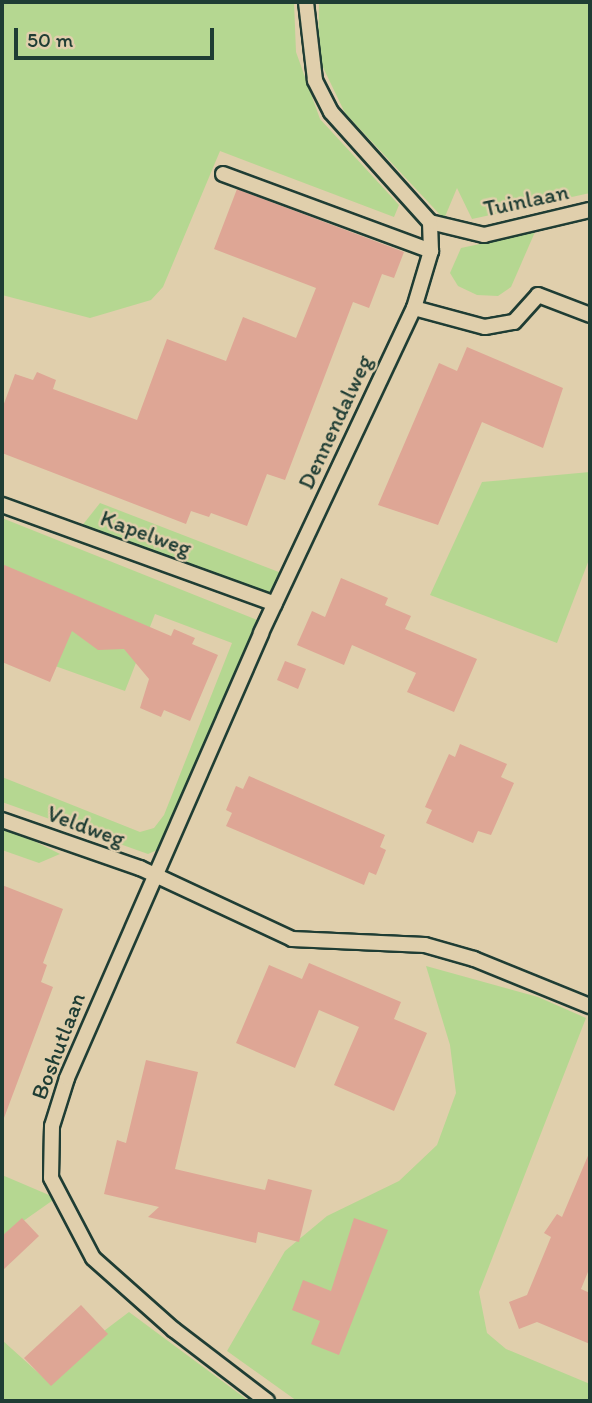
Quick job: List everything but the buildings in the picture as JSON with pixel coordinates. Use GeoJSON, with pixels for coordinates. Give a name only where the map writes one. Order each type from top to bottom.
{"type":"FeatureCollection","features":[{"type":"Feature","properties":{"kind":"lane"},"geometry":{"type":"LineString","coordinates":[[306,2],[315,80],[331,112],[430,222]]}},
{"type":"Feature","properties":{"kind":"lane"},"geometry":{"type":"LineString","coordinates":[[223,174],[431,251]]}},
{"type":"Feature","properties":{"kind":"lane","name":"Tuinlaan"},"geometry":{"type":"LineString","coordinates":[[430,222],[484,235],[590,210]]}},
{"type":"Feature","properties":{"kind":"lane","name":"Dennendalweg"},"geometry":{"type":"LineString","coordinates":[[154,877],[275,604],[414,307],[431,251],[430,222]]}},
{"type":"Feature","properties":{"kind":"lane"},"geometry":{"type":"LineString","coordinates":[[414,307],[485,327],[514,322],[538,295],[590,315]]}},
{"type":"Feature","properties":{"kind":"lane","name":"Kapelweg"},"geometry":{"type":"LineString","coordinates":[[2,505],[275,604]]}},
{"type":"Feature","properties":{"kind":"lane","name":"Veldweg"},"geometry":{"type":"LineString","coordinates":[[2,820],[154,877],[292,939],[425,945],[474,959],[590,1006]]}},
{"type":"Feature","properties":{"kind":"lane","name":"Boshutlaan"},"geometry":{"type":"LineString","coordinates":[[154,877],[67,1078],[52,1126],[51,1178],[93,1258],[174,1330],[267,1401]]}},
{"type":"Feature","properties":{"kind":"green space"},"geometry":{"type":"Polygon","coordinates":[[[2,2],[294,2],[296,52],[320,119],[399,205],[394,217],[220,151],[163,287],[151,300],[90,318],[2,295],[2,2]]]}},
{"type":"Feature","properties":{"kind":"green space"},"geometry":{"type":"Polygon","coordinates":[[[319,2],[590,2],[590,193],[472,219],[457,188],[444,219],[345,113],[318,57],[319,2]]]}},
{"type":"Feature","properties":{"kind":"green space"},"geometry":{"type":"Polygon","coordinates":[[[535,232],[511,287],[498,296],[477,295],[458,286],[450,273],[461,248],[535,232]]]}},
{"type":"Feature","properties":{"kind":"green space"},"geometry":{"type":"Polygon","coordinates":[[[590,472],[590,557],[557,643],[430,595],[482,482],[590,472]]]}},
{"type":"Feature","properties":{"kind":"green space"},"geometry":{"type":"Polygon","coordinates":[[[100,503],[284,574],[273,602],[81,527],[100,503]]]}},
{"type":"Feature","properties":{"kind":"green space"},"geometry":{"type":"Polygon","coordinates":[[[2,518],[267,624],[162,848],[148,854],[2,802],[2,777],[140,832],[154,828],[164,815],[232,643],[155,614],[125,691],[2,647],[2,518]]]}},
{"type":"Feature","properties":{"kind":"green space"},"geometry":{"type":"Polygon","coordinates":[[[2,827],[60,854],[39,863],[2,850],[2,827]]]}},
{"type":"Feature","properties":{"kind":"green space"},"geometry":{"type":"Polygon","coordinates":[[[426,966],[538,997],[586,1018],[479,1292],[487,1333],[506,1349],[590,1384],[590,1401],[297,1401],[227,1351],[285,1251],[327,1216],[399,1181],[437,1145],[456,1093],[450,1045],[426,966]]]}},
{"type":"Feature","properties":{"kind":"green space"},"geometry":{"type":"Polygon","coordinates":[[[2,1175],[56,1198],[2,1236],[2,1175]]]}},
{"type":"Feature","properties":{"kind":"green space"},"geometry":{"type":"Polygon","coordinates":[[[129,1312],[249,1401],[2,1401],[2,1340],[43,1377],[129,1312]]]}}]}
